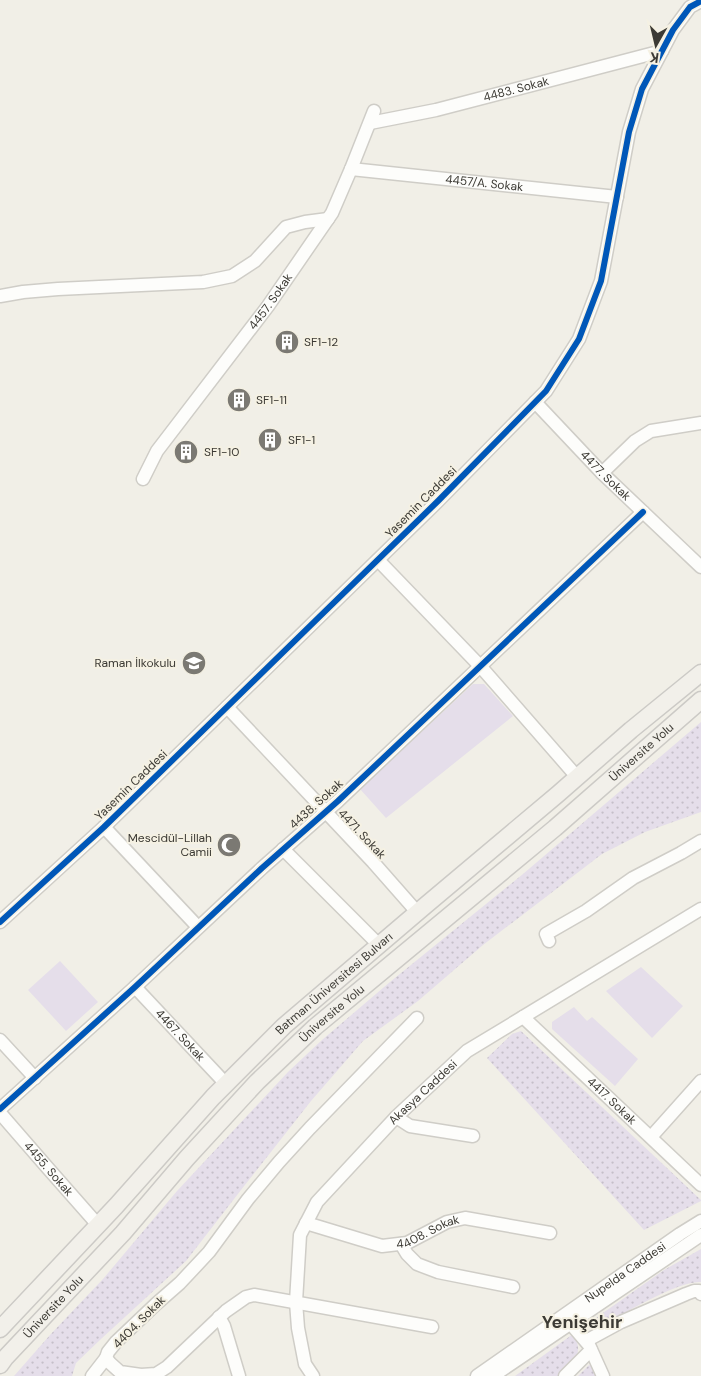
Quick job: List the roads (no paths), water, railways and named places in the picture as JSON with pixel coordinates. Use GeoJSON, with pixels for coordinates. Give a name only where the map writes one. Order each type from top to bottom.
{"type":"FeatureCollection","features":[{"type":"Feature","properties":{"kind":"main road","name":"Batman Üniversitesi Bulvarı"},"geometry":{"type":"LineString","coordinates":[[0,1329],[98,1225],[213,1097],[284,1026],[631,730],[701,673]]}},
{"type":"Feature","properties":{"kind":"main road","name":"Üniversite Yolu"},"geometry":{"type":"LineString","coordinates":[[0,1366],[18,1344],[123,1233],[187,1158],[257,1082],[314,1027],[555,828],[701,700]]}},
{"type":"Feature","properties":{"kind":"street","name":"Yasemin Caddesi"},"geometry":{"type":"LineString","coordinates":[[0,922],[104,827],[438,501],[546,391],[579,339],[601,281],[628,132],[642,89],[673,30],[690,7],[701,1]]}},
{"type":"Feature","properties":{"kind":"street","name":"4483. Sokak"},"geometry":{"type":"LineString","coordinates":[[372,117],[436,110],[662,51]]}},
{"type":"Feature","properties":{"kind":"street","name":"4457. Sokak"},"geometry":{"type":"LineString","coordinates":[[143,478],[157,451],[268,306],[332,213],[372,117]]}},
{"type":"Feature","properties":{"kind":"street","name":"4457/A. Sokak"},"geometry":{"type":"LineString","coordinates":[[352,168],[617,197]]}},
{"type":"Feature","properties":{"kind":"street"},"geometry":{"type":"LineString","coordinates":[[0,296],[58,289],[204,282],[232,276],[255,261],[286,226],[328,218]]}},
{"type":"Feature","properties":{"kind":"street","name":"4477. Sokak"},"geometry":{"type":"LineString","coordinates":[[535,402],[602,473],[701,567]]}},
{"type":"Feature","properties":{"kind":"street"},"geometry":{"type":"LineString","coordinates":[[602,473],[635,441],[651,431],[701,423]]}},
{"type":"Feature","properties":{"kind":"street","name":"4438. Sokak"},"geometry":{"type":"LineString","coordinates":[[0,1111],[283,849],[338,801],[643,512]]}},
{"type":"Feature","properties":{"kind":"street"},"geometry":{"type":"LineString","coordinates":[[378,560],[481,667],[578,776]]}},
{"type":"Feature","properties":{"kind":"street","name":"4471. Sokak"},"geometry":{"type":"LineString","coordinates":[[227,707],[373,862],[417,912]]}},
{"type":"Feature","properties":{"kind":"street"},"geometry":{"type":"LineString","coordinates":[[104,827],[198,927]]}},
{"type":"Feature","properties":{"kind":"street"},"geometry":{"type":"LineString","coordinates":[[549,941],[546,934],[633,878],[701,841]]}},
{"type":"Feature","properties":{"kind":"street"},"geometry":{"type":"LineString","coordinates":[[283,849],[379,945]]}},
{"type":"Feature","properties":{"kind":"street","name":"Akasya Caddesi"},"geometry":{"type":"LineString","coordinates":[[313,1376],[305,1364],[298,1328],[296,1302],[300,1235],[317,1202],[396,1117],[467,1051],[701,909]]}},
{"type":"Feature","properties":{"kind":"street","name":"4467. Sokak"},"geometry":{"type":"LineString","coordinates":[[135,987],[226,1084]]}},
{"type":"Feature","properties":{"kind":"street","name":"4417. Sokak"},"geometry":{"type":"LineString","coordinates":[[523,1017],[701,1185]]}},
{"type":"Feature","properties":{"kind":"street","name":"4404. Sokak"},"geometry":{"type":"LineString","coordinates":[[416,1018],[279,1162],[248,1199],[209,1252],[180,1283],[116,1342],[106,1358],[120,1372],[141,1375],[156,1374],[167,1367],[226,1311],[246,1297],[254,1295],[432,1327]]}},
{"type":"Feature","properties":{"kind":"street"},"geometry":{"type":"LineString","coordinates":[[0,1040],[35,1078]]}},
{"type":"Feature","properties":{"kind":"street"},"geometry":{"type":"LineString","coordinates":[[651,1136],[701,1081]]}},
{"type":"Feature","properties":{"kind":"street","name":"4455. Sokak"},"geometry":{"type":"LineString","coordinates":[[0,1111],[98,1225]]}},
{"type":"Feature","properties":{"kind":"street"},"geometry":{"type":"LineString","coordinates":[[396,1117],[410,1126],[473,1136]]}},
{"type":"Feature","properties":{"kind":"street","name":"4408. Sokak"},"geometry":{"type":"LineString","coordinates":[[306,1222],[382,1246],[408,1243],[447,1222],[465,1218],[550,1234]]}},
{"type":"Feature","properties":{"kind":"street","name":"Nupelda Caddesi"},"geometry":{"type":"LineString","coordinates":[[493,1376],[680,1234],[701,1221]]}},
{"type":"Feature","properties":{"kind":"street","name":"Nupelda Caddesi"},"geometry":{"type":"LineString","coordinates":[[477,1376],[701,1235]]}},
{"type":"Feature","properties":{"kind":"street"},"geometry":{"type":"LineString","coordinates":[[401,1244],[406,1254],[417,1264],[438,1272],[513,1287]]}},
{"type":"Feature","properties":{"kind":"street"},"geometry":{"type":"LineString","coordinates":[[565,1376],[589,1345],[621,1322],[694,1291],[699,1291],[701,1294]]}},
{"type":"Feature","properties":{"kind":"street"},"geometry":{"type":"LineString","coordinates":[[219,1317],[224,1326],[239,1376]]}},
{"type":"Feature","properties":{"kind":"street"},"geometry":{"type":"LineString","coordinates":[[567,1319],[589,1345],[603,1376]]}},
{"type":"Feature","properties":{"kind":"street"},"geometry":{"type":"LineString","coordinates":[[92,1376],[106,1358]]}},
{"type":"Feature","properties":{"kind":"place","name":"SF1-12"},"geometry":{"type":"Point","coordinates":[287,342]}},
{"type":"Feature","properties":{"kind":"place","name":"SF1-11"},"geometry":{"type":"Point","coordinates":[239,400]}},
{"type":"Feature","properties":{"kind":"place","name":"SF1-1"},"geometry":{"type":"Point","coordinates":[270,440]}},
{"type":"Feature","properties":{"kind":"place","name":"SF1-10"},"geometry":{"type":"Point","coordinates":[186,452]}},
{"type":"Feature","properties":{"kind":"place","name":"Raman İlkokulu"},"geometry":{"type":"Point","coordinates":[194,663]}},
{"type":"Feature","properties":{"kind":"place","name":"Mescidül-Lillah Camii"},"geometry":{"type":"Point","coordinates":[229,845]}},
{"type":"Feature","properties":{"kind":"district","name":"Yenişehir"},"geometry":{"type":"Point","coordinates":[582,1322]}}]}
